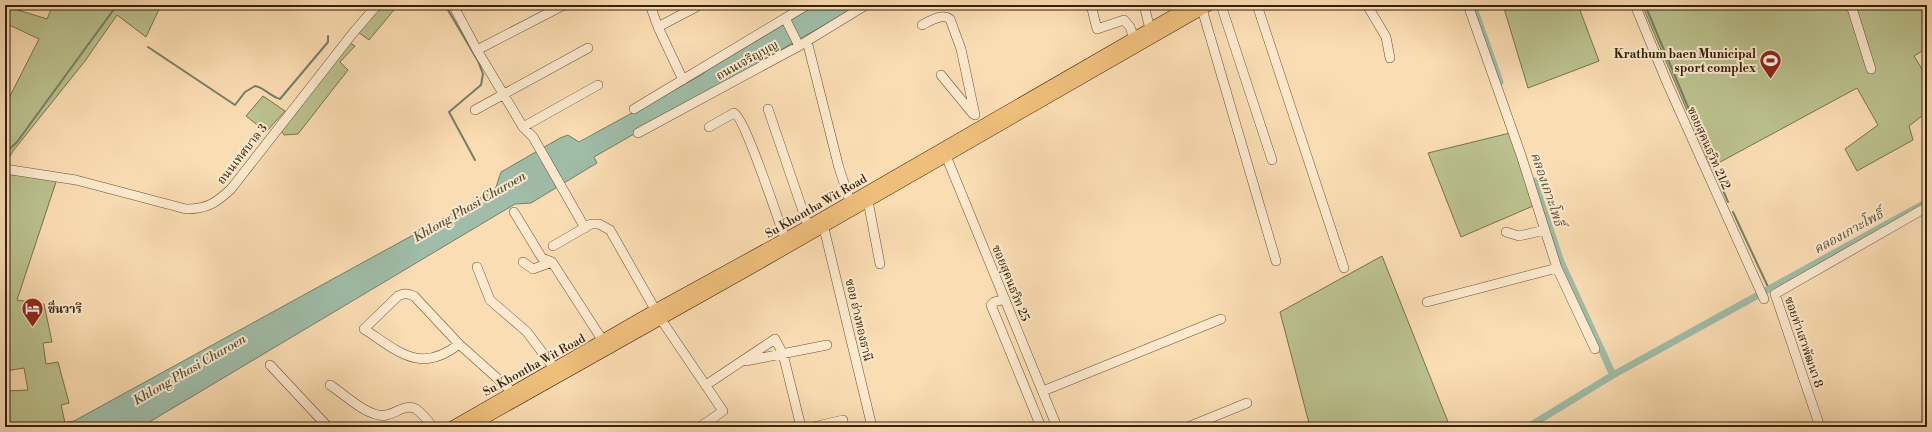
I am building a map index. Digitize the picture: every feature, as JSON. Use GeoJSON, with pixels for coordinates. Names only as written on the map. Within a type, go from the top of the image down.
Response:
{"type":"FeatureCollection","features":[{"type":"Feature","properties":{"kind":"main road","name":"Su Khontha Wit Road"},"geometry":{"type":"LineString","coordinates":[[852,206],[868,201],[981,127],[1150,29],[1194,7]]}},
{"type":"Feature","properties":{"kind":"main road","name":"Su Khontha Wit Road"},"geometry":{"type":"LineString","coordinates":[[452,427],[481,415],[852,206],[1194,7]]}},
{"type":"Feature","properties":{"kind":"main road","name":"Su Khontha Wit Road"},"geometry":{"type":"LineString","coordinates":[[786,243],[808,226],[823,222]]}},
{"type":"Feature","properties":{"kind":"main road","name":"Su Khontha Wit Road"},"geometry":{"type":"LineString","coordinates":[[516,395],[554,368],[603,341],[658,314]]}},
{"type":"Feature","properties":{"kind":"main road","name":"Su Khontha Wit Road"},"geometry":{"type":"LineString","coordinates":[[470,427],[481,415]]}},
{"type":"Feature","properties":{"kind":"street","name":"ถนนเทศบาล 3"},"geometry":{"type":"LineString","coordinates":[[5,169],[76,180],[186,209],[201,209],[218,201],[231,189],[294,107],[377,5]]}},
{"type":"Feature","properties":{"kind":"street"},"geometry":{"type":"LineString","coordinates":[[453,5],[477,50],[523,128],[533,137],[585,228]]}},
{"type":"Feature","properties":{"kind":"street"},"geometry":{"type":"LineString","coordinates":[[477,50],[564,5]]}},
{"type":"Feature","properties":{"kind":"street"},"geometry":{"type":"LineString","coordinates":[[650,5],[658,27],[683,80]]}},
{"type":"Feature","properties":{"kind":"street"},"geometry":{"type":"LineString","coordinates":[[634,109],[807,5]]}},
{"type":"Feature","properties":{"kind":"street","name":"ถนนเจริญบุญ"},"geometry":{"type":"LineString","coordinates":[[638,133],[798,44],[807,41],[866,5]]}},
{"type":"Feature","properties":{"kind":"street"},"geometry":{"type":"LineString","coordinates":[[1091,5],[1097,28],[1124,20],[1130,27],[1134,39]]}},
{"type":"Feature","properties":{"kind":"street"},"geometry":{"type":"LineString","coordinates":[[1144,5],[1150,29]]}},
{"type":"Feature","properties":{"kind":"street"},"geometry":{"type":"LineString","coordinates":[[1221,5],[1272,160]]}},
{"type":"Feature","properties":{"kind":"street"},"geometry":{"type":"LineString","coordinates":[[1257,5],[1344,268]]}},
{"type":"Feature","properties":{"kind":"street"},"geometry":{"type":"LineString","coordinates":[[1367,5],[1386,37],[1390,58]]}},
{"type":"Feature","properties":{"kind":"street"},"geometry":{"type":"LineString","coordinates":[[1468,5],[1557,268],[1595,349]]}},
{"type":"Feature","properties":{"kind":"street","name":"ซอยสุคนธวิท 21/2"},"geometry":{"type":"LineString","coordinates":[[1635,5],[1668,85],[1762,296]]}},
{"type":"Feature","properties":{"kind":"street"},"geometry":{"type":"LineString","coordinates":[[1851,5],[1871,69]]}},
{"type":"Feature","properties":{"kind":"street"},"geometry":{"type":"LineString","coordinates":[[658,27],[696,7]]}},
{"type":"Feature","properties":{"kind":"street"},"geometry":{"type":"LineString","coordinates":[[1194,7],[1276,260]]}},
{"type":"Feature","properties":{"kind":"street"},"geometry":{"type":"LineString","coordinates":[[922,25],[941,16],[947,16],[950,18],[961,49],[975,115]]}},
{"type":"Feature","properties":{"kind":"street"},"geometry":{"type":"LineString","coordinates":[[786,19],[798,44]]}},
{"type":"Feature","properties":{"kind":"street"},"geometry":{"type":"LineString","coordinates":[[807,41],[839,168],[852,206]]}},
{"type":"Feature","properties":{"kind":"street"},"geometry":{"type":"LineString","coordinates":[[475,110],[588,48]]}},
{"type":"Feature","properties":{"kind":"street"},"geometry":{"type":"LineString","coordinates":[[941,74],[975,115],[981,127]]}},
{"type":"Feature","properties":{"kind":"street"},"geometry":{"type":"LineString","coordinates":[[523,128],[598,85]]}},
{"type":"Feature","properties":{"kind":"street"},"geometry":{"type":"LineString","coordinates":[[768,109],[808,226]]}},
{"type":"Feature","properties":{"kind":"street"},"geometry":{"type":"LineString","coordinates":[[709,127],[734,114],[738,115],[747,135],[786,243]]}},
{"type":"Feature","properties":{"kind":"street","name":"ซอยสุคนธวิท 25"},"geometry":{"type":"LineString","coordinates":[[945,152],[1058,427]]}},
{"type":"Feature","properties":{"kind":"street"},"geometry":{"type":"LineString","coordinates":[[868,201],[880,264]]}},
{"type":"Feature","properties":{"kind":"street","name":"ซอยท่าเสาพัฒนา 8"},"geometry":{"type":"LineString","coordinates":[[1820,427],[1775,299],[1775,294],[1927,207]]}},
{"type":"Feature","properties":{"kind":"street"},"geometry":{"type":"LineString","coordinates":[[514,212],[542,258],[552,262],[603,341]]}},
{"type":"Feature","properties":{"kind":"street","name":"ซอย อ่างทองธานี"},"geometry":{"type":"LineString","coordinates":[[823,222],[872,427]]}},
{"type":"Feature","properties":{"kind":"street"},"geometry":{"type":"LineString","coordinates":[[553,246],[585,228],[596,224],[610,230],[658,314],[723,412],[700,427]]}},
{"type":"Feature","properties":{"kind":"street"},"geometry":{"type":"LineString","coordinates":[[1506,232],[1519,236],[1545,230]]}},
{"type":"Feature","properties":{"kind":"street"},"geometry":{"type":"LineString","coordinates":[[523,262],[533,269],[552,262]]}},
{"type":"Feature","properties":{"kind":"street"},"geometry":{"type":"LineString","coordinates":[[477,267],[490,300],[527,332],[554,368]]}},
{"type":"Feature","properties":{"kind":"street"},"geometry":{"type":"LineString","coordinates":[[1426,302],[1557,268]]}},
{"type":"Feature","properties":{"kind":"street"},"geometry":{"type":"LineString","coordinates":[[459,344],[432,358],[415,359],[407,356],[364,329],[398,296],[408,293],[414,296],[459,344],[516,395]]}},
{"type":"Feature","properties":{"kind":"street"},"geometry":{"type":"LineString","coordinates":[[1005,299],[994,302],[991,305],[1041,427]]}},
{"type":"Feature","properties":{"kind":"street"},"geometry":{"type":"LineString","coordinates":[[1043,391],[1221,319]]}},
{"type":"Feature","properties":{"kind":"street"},"geometry":{"type":"LineString","coordinates":[[706,385],[775,340],[783,354],[801,427]]}},
{"type":"Feature","properties":{"kind":"street"},"geometry":{"type":"LineString","coordinates":[[740,362],[827,345]]}},
{"type":"Feature","properties":{"kind":"street"},"geometry":{"type":"LineString","coordinates":[[270,364],[328,427]]}},
{"type":"Feature","properties":{"kind":"street"},"geometry":{"type":"LineString","coordinates":[[330,385],[369,412],[386,417],[404,408],[411,407],[421,414],[433,427]]}},
{"type":"Feature","properties":{"kind":"street"},"geometry":{"type":"LineString","coordinates":[[1188,427],[1246,403]]}},
{"type":"Feature","properties":{"kind":"street"},"geometry":{"type":"LineString","coordinates":[[813,427],[843,420]]}},
{"type":"Feature","properties":{"kind":"green space"},"geometry":{"type":"Polygon","coordinates":[[[53,5],[161,5],[146,37],[117,15],[85,61],[5,163],[5,106],[39,39],[5,23],[5,6],[47,19],[53,5]]]}},
{"type":"Feature","properties":{"kind":"green space"},"geometry":{"type":"Polygon","coordinates":[[[381,5],[398,5],[369,40],[358,32],[381,5]]]}},
{"type":"Feature","properties":{"kind":"green space"},"geometry":{"type":"Polygon","coordinates":[[[1503,5],[1578,5],[1599,61],[1528,88],[1503,5]]]}},
{"type":"Feature","properties":{"kind":"green space","name":"Krathum baen Municipal sport complex"},"geometry":{"type":"Polygon","coordinates":[[[1642,5],[1927,5],[1927,48],[1914,56],[1927,77],[1927,112],[1909,126],[1913,140],[1857,171],[1845,149],[1878,125],[1857,88],[1711,167],[1642,5]]]}},
{"type":"Feature","properties":{"kind":"green space"},"geometry":{"type":"Polygon","coordinates":[[[350,43],[355,46],[340,62],[348,70],[298,134],[284,135],[281,130],[350,43]]]}},
{"type":"Feature","properties":{"kind":"green space"},"geometry":{"type":"Polygon","coordinates":[[[263,96],[285,111],[266,132],[246,116],[263,96]]]}},
{"type":"Feature","properties":{"kind":"green space"},"geometry":{"type":"Polygon","coordinates":[[[1510,133],[1533,206],[1461,237],[1428,153],[1510,133]]]}},
{"type":"Feature","properties":{"kind":"green space"},"geometry":{"type":"Polygon","coordinates":[[[5,174],[57,179],[17,300],[44,304],[52,342],[43,343],[46,364],[58,362],[69,403],[61,405],[65,423],[37,427],[5,427],[5,391],[28,390],[24,368],[5,371],[5,174]]]}},
{"type":"Feature","properties":{"kind":"green space"},"geometry":{"type":"Polygon","coordinates":[[[1382,256],[1450,427],[1310,427],[1280,312],[1382,256]]]}},
{"type":"Feature","properties":{"kind":"water","name":"Khlong Phasi Charoen"},"geometry":{"type":"Polygon","coordinates":[[[816,5],[859,5],[594,157],[597,163],[531,203],[515,204],[141,427],[37,427],[74,421],[495,190],[501,172],[560,138],[568,135],[579,142],[703,74],[712,64],[816,5]]]}},
{"type":"Feature","properties":{"kind":"waterway"},"geometry":{"type":"LineString","coordinates":[[5,153],[17,142],[117,5]]}},
{"type":"Feature","properties":{"kind":"waterway"},"geometry":{"type":"LineString","coordinates":[[445,5],[478,61],[483,74],[481,85],[449,112],[475,160]]}},
{"type":"Feature","properties":{"kind":"waterway","name":"คลองเกาะโพธิ์"},"geometry":{"type":"LineString","coordinates":[[1473,5],[1500,82]]}},
{"type":"Feature","properties":{"kind":"waterway"},"geometry":{"type":"LineString","coordinates":[[1645,5],[1728,202]]}},
{"type":"Feature","properties":{"kind":"waterway"},"geometry":{"type":"LineString","coordinates":[[148,47],[235,105],[245,92],[255,86],[262,88],[280,99],[328,42],[328,36]]}},
{"type":"Feature","properties":{"kind":"waterway","name":"คลองเกาะโพธิ์"},"geometry":{"type":"LineString","coordinates":[[1534,181],[1561,262],[1613,375]]}},
{"type":"Feature","properties":{"kind":"waterway","name":"คลองเกาะโพธิ์"},"geometry":{"type":"LineString","coordinates":[[1528,427],[1613,375],[1927,202]]}},
{"type":"Feature","properties":{"kind":"waterway"},"geometry":{"type":"LineString","coordinates":[[1733,212],[1769,289]]}},
{"type":"Feature","properties":{"kind":"place","name":"Krathum baen Municipal sport complex"},"geometry":{"type":"Point","coordinates":[1771,80]}},
{"type":"Feature","properties":{"kind":"place","name":"ชื่นวารี"},"geometry":{"type":"Point","coordinates":[32,328]}}]}
